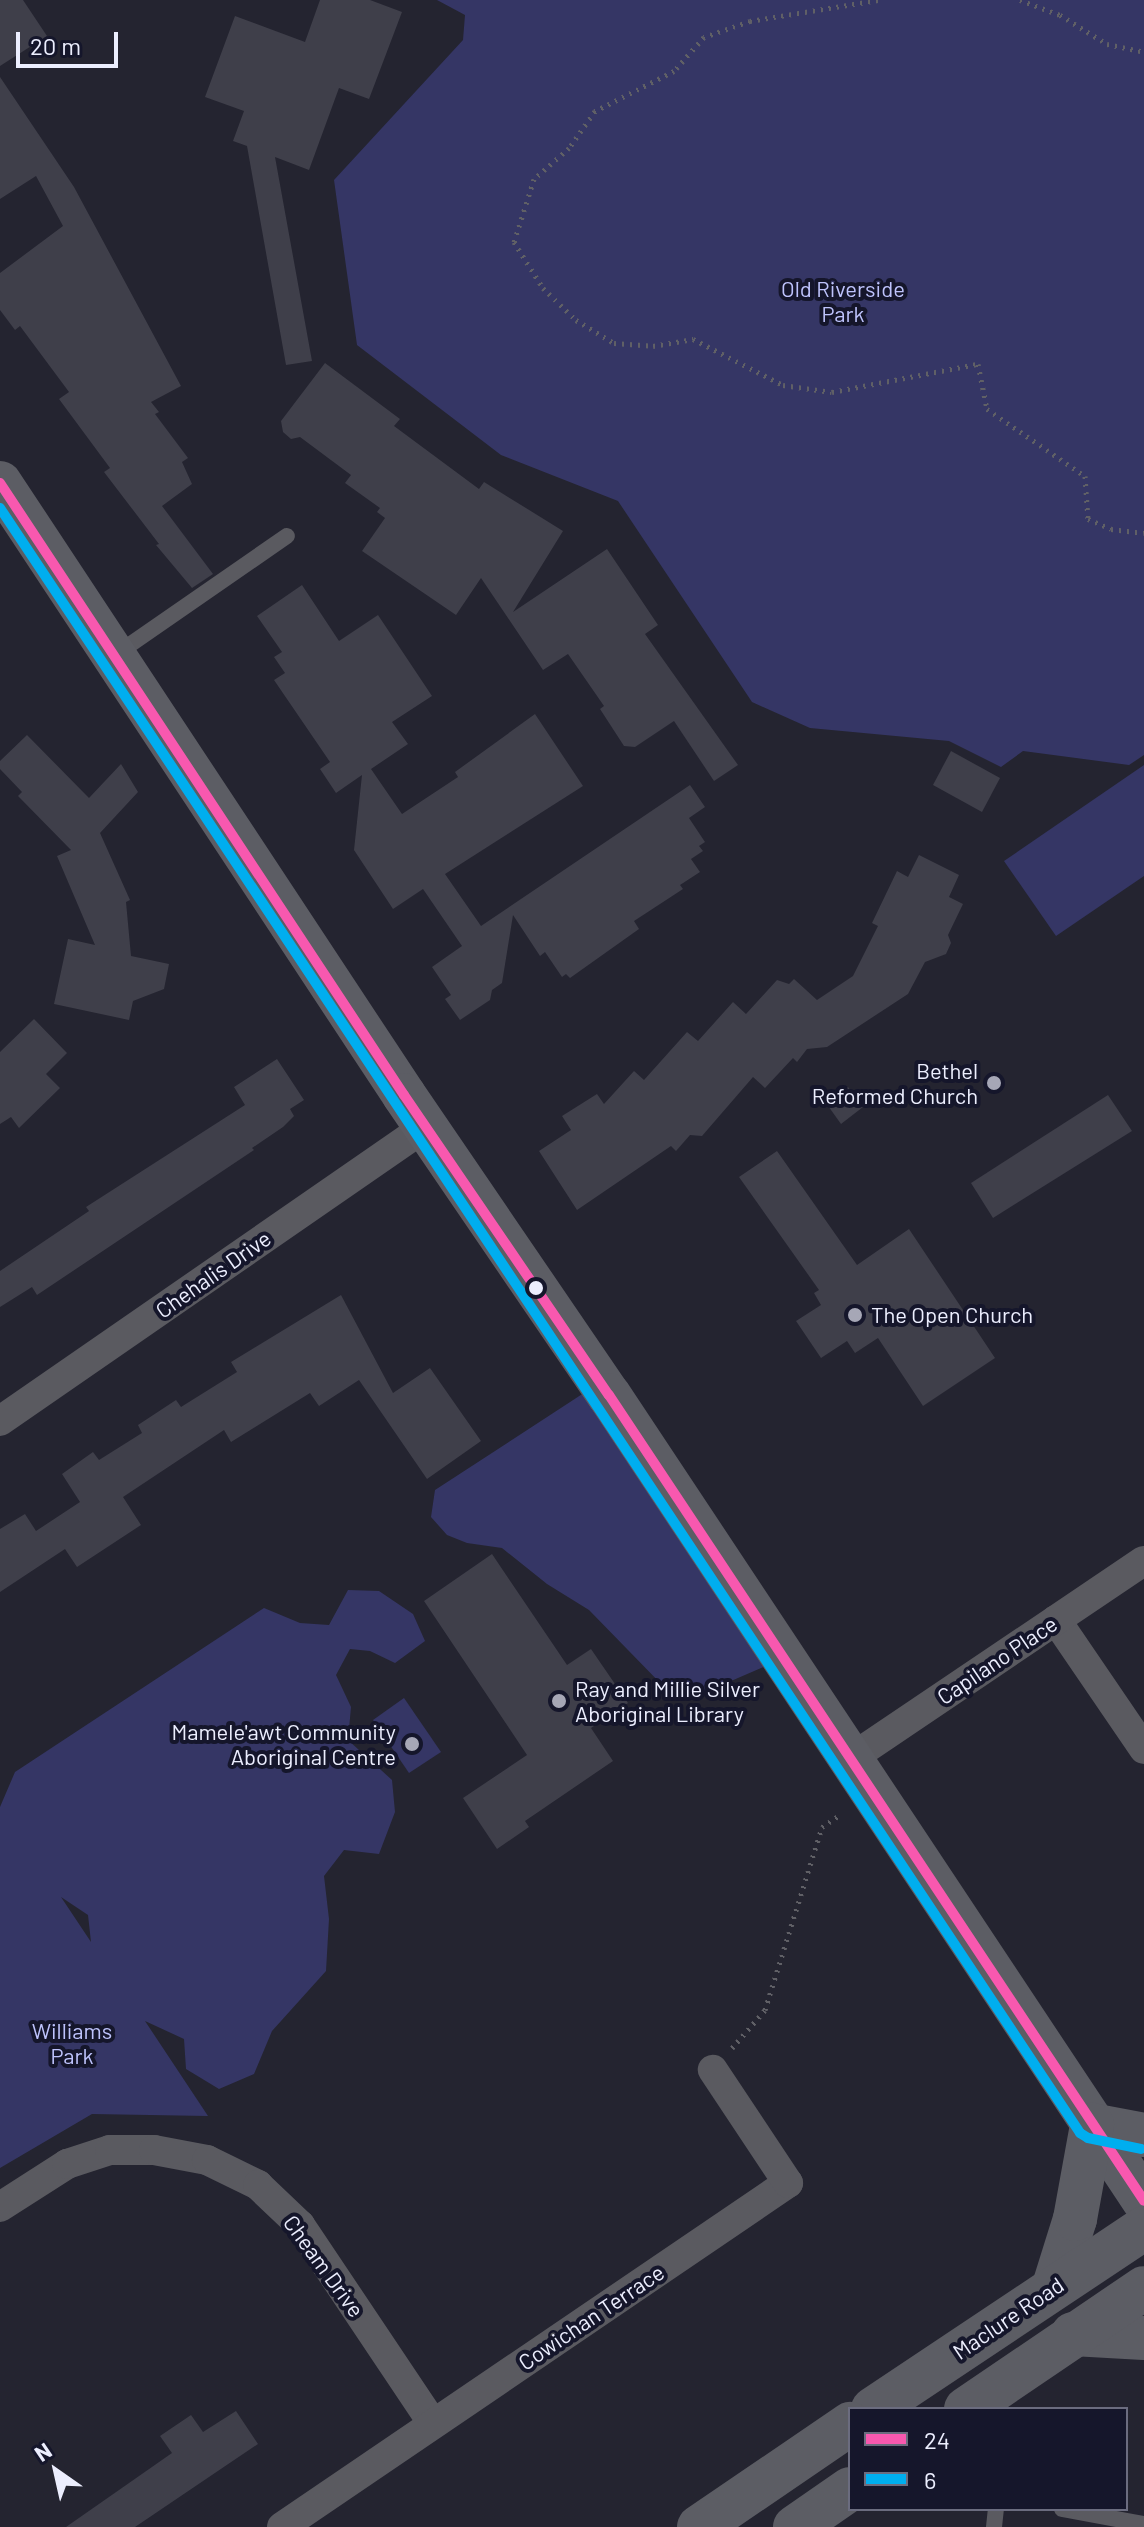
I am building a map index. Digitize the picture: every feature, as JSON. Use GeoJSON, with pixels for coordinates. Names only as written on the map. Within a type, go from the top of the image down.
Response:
{"type":"FeatureCollection","features":[{"type":"Feature","properties":{"kind":"main road"},"geometry":{"type":"LineString","coordinates":[[0,483],[425,1127],[609,1395],[1144,2201]]}},
{"type":"Feature","properties":{"kind":"main road"},"geometry":{"type":"LineString","coordinates":[[1092,2125],[1144,2135]]}},
{"type":"Feature","properties":{"kind":"main road"},"geometry":{"type":"LineString","coordinates":[[1054,2286],[1075,2219],[1092,2125]]}},
{"type":"Feature","properties":{"kind":"main road","name":"Maclure Road"},"geometry":{"type":"LineString","coordinates":[[876,2407],[1144,2228]]}},
{"type":"Feature","properties":{"kind":"main road"},"geometry":{"type":"LineString","coordinates":[[969,2407],[1144,2288]]}},
{"type":"Feature","properties":{"kind":"main road"},"geometry":{"type":"LineString","coordinates":[[1073,2334],[1144,2338]]}},
{"type":"Feature","properties":{"kind":"main road"},"geometry":{"type":"LineString","coordinates":[[699,2527],[848,2425]]}},
{"type":"Feature","properties":{"kind":"main road"},"geometry":{"type":"LineString","coordinates":[[795,2527],[848,2490]]}},
{"type":"Feature","properties":{"kind":"street","name":"Chehalis Drive"},"geometry":{"type":"LineString","coordinates":[[0,1421],[425,1127]]}},
{"type":"Feature","properties":{"kind":"street","name":"Capilano Place"},"geometry":{"type":"LineString","coordinates":[[861,1777],[1056,1620],[1144,1561]]}},
{"type":"Feature","properties":{"kind":"street"},"geometry":{"type":"LineString","coordinates":[[1056,1620],[1144,1749]]}},
{"type":"Feature","properties":{"kind":"street","name":"Cowichan Terrace"},"geometry":{"type":"LineString","coordinates":[[282,2527],[788,2183],[713,2070]]}},
{"type":"Feature","properties":{"kind":"street","name":"Cheam Drive"},"geometry":{"type":"LineString","coordinates":[[0,2207],[67,2164],[110,2150],[154,2150],[207,2160],[258,2185],[300,2225],[433,2424]]}},
{"type":"Feature","properties":{"kind":"lane"},"geometry":{"type":"LineString","coordinates":[[114,656],[287,536]]}},
{"type":"Feature","properties":{"kind":"lane"},"geometry":{"type":"LineString","coordinates":[[1073,2511],[1144,2524]]}},
{"type":"Feature","properties":{"kind":"path"},"geometry":{"type":"LineString","coordinates":[[878,0],[750,21],[704,37],[674,71],[595,111],[569,148],[534,179],[514,242],[543,288],[576,320],[614,343],[653,346],[693,339],[783,385],[832,392],[978,364],[987,409],[1085,476],[1088,519],[1111,529],[1144,533]]}},
{"type":"Feature","properties":{"kind":"path"},"geometry":{"type":"LineString","coordinates":[[1020,0],[1060,15],[1107,44],[1144,52]]}},
{"type":"Feature","properties":{"kind":"path"},"geometry":{"type":"LineString","coordinates":[[713,2070],[765,2010],[822,1827],[861,1777]]}},
{"type":"Feature","properties":{"kind":"green space","name":"Old Riverside Park"},"geometry":{"type":"Polygon","coordinates":[[[437,0],[1144,0],[1144,755],[1129,765],[1023,751],[1001,767],[949,741],[810,728],[752,702],[618,501],[501,455],[357,345],[334,180],[463,40],[465,15],[437,0]]]}},
{"type":"Feature","properties":{"kind":"green space"},"geometry":{"type":"Polygon","coordinates":[[[1144,765],[1144,876],[1056,936],[1004,861],[1144,765]]]}},
{"type":"Feature","properties":{"kind":"green space"},"geometry":{"type":"Polygon","coordinates":[[[590,1389],[768,1665],[694,1697],[665,1688],[589,1610],[547,1584],[502,1548],[467,1543],[447,1535],[431,1517],[435,1490],[590,1389]]]}},
{"type":"Feature","properties":{"kind":"green space","name":"Williams Park"},"geometry":{"type":"Polygon","coordinates":[[[348,1590],[379,1591],[413,1614],[425,1641],[395,1663],[370,1651],[350,1649],[336,1675],[351,1707],[348,1740],[392,1780],[395,1812],[379,1854],[344,1850],[324,1876],[329,1919],[326,1971],[272,2031],[254,2074],[219,2089],[186,2069],[184,2039],[145,2021],[208,2116],[92,2114],[0,2168],[0,1807],[15,1772],[264,1608],[300,1623],[329,1625],[348,1590]],[[61,1897],[91,1942],[88,1915],[61,1897]]]}},
{"type":"Feature","properties":{"kind":"green space"},"geometry":{"type":"Polygon","coordinates":[[[404,1698],[441,1752],[409,1773],[373,1720],[404,1698]]]}},
{"type":"Feature","properties":{"kind":"building"},"geometry":{"type":"Polygon","coordinates":[[[0,0],[23,0],[47,36],[0,66],[0,0]]]}},
{"type":"Feature","properties":{"kind":"building"},"geometry":{"type":"Polygon","coordinates":[[[320,0],[370,0],[402,12],[369,99],[339,88],[309,170],[275,157],[312,361],[286,365],[247,146],[233,141],[244,111],[205,97],[235,16],[305,42],[320,0]]]}},
{"type":"Feature","properties":{"kind":"building"},"geometry":{"type":"Polygon","coordinates":[[[0,77],[74,187],[181,386],[151,402],[159,412],[155,414],[188,458],[182,462],[192,484],[162,506],[213,574],[192,588],[156,545],[159,544],[104,472],[110,468],[59,399],[69,392],[20,326],[15,330],[0,310],[0,273],[63,226],[36,176],[0,199],[0,77]]]}},
{"type":"Feature","properties":{"kind":"building"},"geometry":{"type":"Polygon","coordinates":[[[325,363],[400,419],[394,426],[479,489],[484,482],[563,531],[513,612],[607,549],[658,625],[645,634],[738,765],[714,781],[674,721],[635,747],[624,746],[600,709],[604,706],[568,654],[543,670],[481,578],[456,615],[362,551],[385,518],[377,512],[380,508],[345,483],[351,475],[300,437],[291,439],[283,432],[281,421],[325,363]]]}},
{"type":"Feature","properties":{"kind":"building"},"geometry":{"type":"Polygon","coordinates":[[[302,585],[339,641],[378,615],[432,696],[392,722],[408,744],[371,769],[402,814],[458,777],[455,772],[535,714],[583,786],[445,874],[481,926],[690,785],[705,807],[689,818],[705,842],[699,846],[703,851],[691,859],[700,872],[680,885],[683,889],[634,921],[639,929],[570,978],[566,974],[562,977],[545,952],[540,956],[513,915],[502,983],[492,990],[490,1000],[460,1020],[445,999],[451,995],[432,967],[462,946],[423,889],[393,909],[354,850],[362,775],[336,793],[320,769],[330,762],[274,680],[285,673],[274,657],[282,652],[257,616],[302,585]]]}},
{"type":"Feature","properties":{"kind":"building"},"geometry":{"type":"Polygon","coordinates":[[[27,735],[89,798],[121,764],[138,792],[100,833],[130,900],[126,902],[131,956],[169,964],[164,989],[133,1001],[129,1020],[54,1004],[68,939],[95,945],[57,856],[71,850],[18,796],[22,792],[0,769],[0,761],[27,735]]]}},
{"type":"Feature","properties":{"kind":"building"},"geometry":{"type":"Polygon","coordinates":[[[951,751],[1000,778],[982,812],[933,785],[951,751]]]}},
{"type":"Feature","properties":{"kind":"building"},"geometry":{"type":"Polygon","coordinates":[[[919,855],[959,875],[949,897],[963,904],[948,935],[951,943],[946,954],[925,962],[908,994],[827,1047],[807,1049],[797,1062],[793,1058],[765,1088],[753,1077],[702,1136],[690,1135],[676,1151],[671,1146],[577,1210],[539,1151],[571,1130],[562,1116],[597,1094],[604,1104],[634,1071],[644,1080],[687,1032],[698,1041],[733,1002],[746,1014],[777,980],[789,984],[794,979],[817,1000],[853,976],[878,926],[872,923],[897,871],[908,877],[919,855]]]}},
{"type":"Feature","properties":{"kind":"building"},"geometry":{"type":"Polygon","coordinates":[[[34,1019],[67,1053],[46,1074],[60,1088],[19,1128],[11,1117],[0,1124],[0,1052],[34,1019]]]}},
{"type":"Feature","properties":{"kind":"building"},"geometry":{"type":"Polygon","coordinates":[[[277,1059],[304,1100],[290,1109],[294,1116],[283,1127],[252,1148],[254,1150],[37,1295],[32,1287],[0,1307],[0,1271],[89,1211],[86,1207],[245,1105],[234,1087],[277,1059]]]}},
{"type":"Feature","properties":{"kind":"building"},"geometry":{"type":"Polygon","coordinates":[[[848,1087],[863,1107],[841,1124],[826,1103],[848,1087]]]}},
{"type":"Feature","properties":{"kind":"building"},"geometry":{"type":"Polygon","coordinates":[[[1108,1095],[1132,1131],[993,1218],[971,1183],[1108,1095]]]}},
{"type":"Feature","properties":{"kind":"building"},"geometry":{"type":"Polygon","coordinates":[[[777,1151],[857,1265],[909,1229],[995,1358],[923,1406],[878,1338],[855,1353],[847,1341],[821,1358],[796,1321],[821,1305],[814,1293],[819,1290],[739,1177],[777,1151]]]}},
{"type":"Feature","properties":{"kind":"building"},"geometry":{"type":"Polygon","coordinates":[[[341,1295],[393,1393],[430,1368],[481,1441],[427,1479],[359,1380],[319,1406],[310,1393],[231,1442],[224,1430],[123,1497],[141,1525],[77,1567],[65,1549],[0,1592],[0,1529],[25,1514],[36,1531],[80,1502],[62,1474],[93,1452],[99,1460],[142,1433],[138,1425],[176,1400],[181,1407],[237,1372],[231,1362],[341,1295]]]}},
{"type":"Feature","properties":{"kind":"building"},"geometry":{"type":"Polygon","coordinates":[[[492,1554],[567,1665],[591,1649],[628,1703],[591,1728],[613,1761],[525,1821],[529,1827],[497,1849],[463,1798],[527,1755],[424,1601],[492,1554]]]}},
{"type":"Feature","properties":{"kind":"building"},"geometry":{"type":"Polygon","coordinates":[[[236,2411],[258,2444],[135,2527],[66,2527],[172,2453],[160,2436],[191,2415],[203,2432],[236,2411]]]}},
{"type":"Feature","properties":{"kind":"transit line","name":"24"},"geometry":{"type":"LineString","coordinates":[[0,483],[404,1095],[609,1395],[1144,2201]]}},
{"type":"Feature","properties":{"kind":"transit line","name":"6"},"geometry":{"type":"LineString","coordinates":[[0,508],[1080,2133],[1088,2138],[1141,2149]]}},
{"type":"Feature","properties":{"kind":"place","name":"Bethel Reformed Church"},"geometry":{"type":"Point","coordinates":[994,1083]}},
{"type":"Feature","properties":{"kind":"place","name":"The Open Church"},"geometry":{"type":"Point","coordinates":[855,1315]}},
{"type":"Feature","properties":{"kind":"place","name":"Ray and Millie Silver Aboriginal Library"},"geometry":{"type":"Point","coordinates":[559,1701]}},
{"type":"Feature","properties":{"kind":"place","name":"Mamele'awt Community Aboriginal Centre"},"geometry":{"type":"Point","coordinates":[412,1744]}}]}
